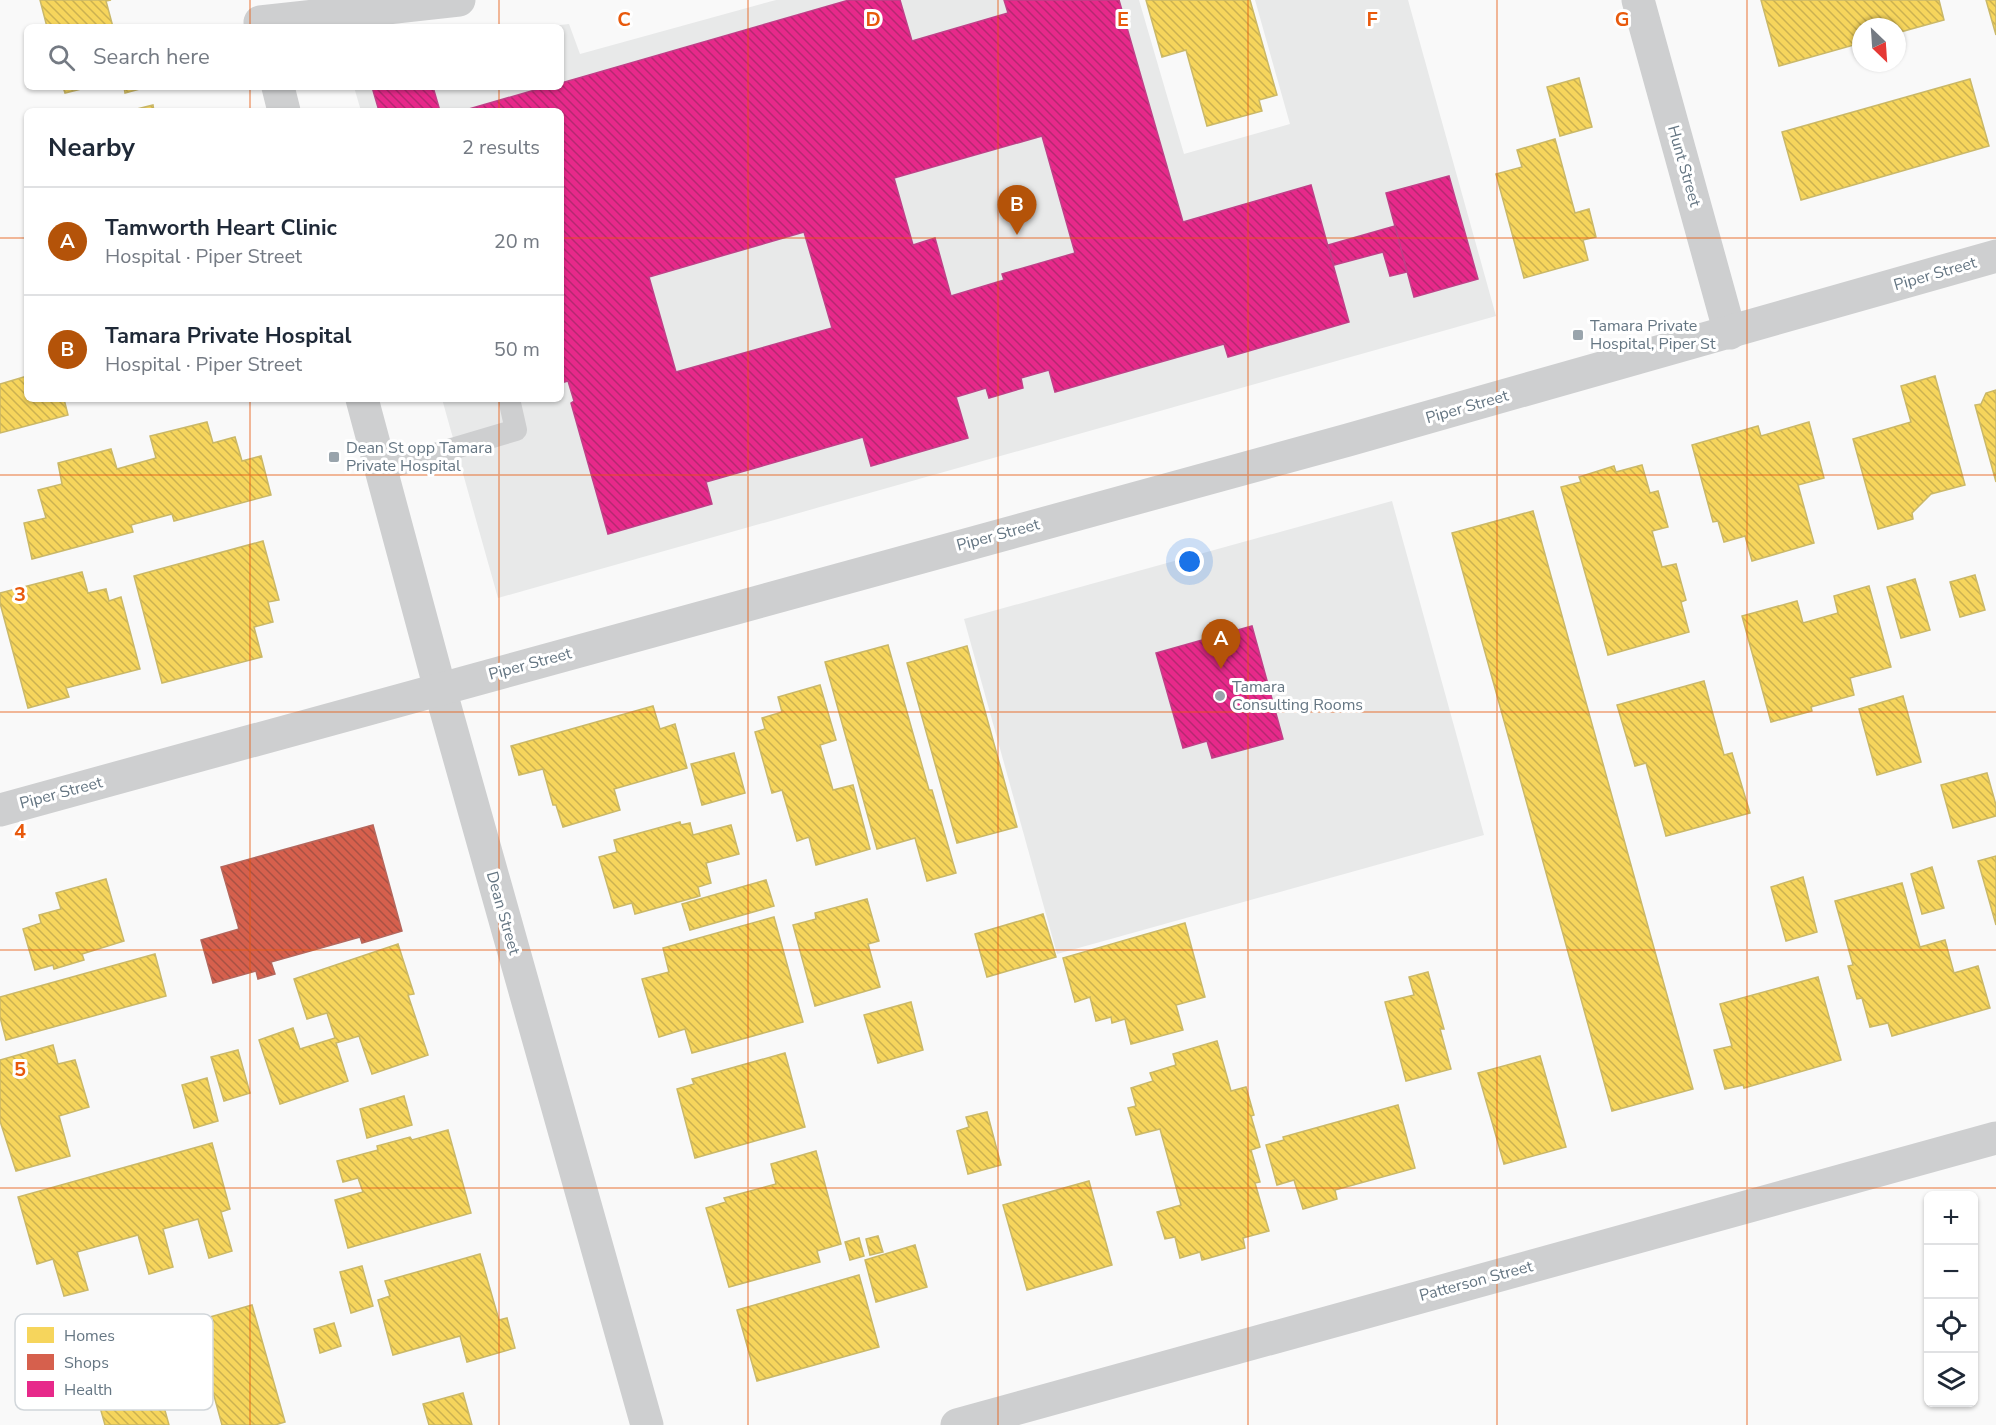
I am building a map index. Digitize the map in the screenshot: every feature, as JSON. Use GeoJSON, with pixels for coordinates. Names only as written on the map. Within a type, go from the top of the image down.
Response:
{"type":"FeatureCollection","features":[{"type":"Feature","properties":{"kind":"street"},"geometry":{"type":"LineString","coordinates":[[259,16],[459,0]]}},
{"type":"Feature","properties":{"kind":"street","name":"Hunt Street"},"geometry":{"type":"LineString","coordinates":[[1638,0],[1730,333]]}},
{"type":"Feature","properties":{"kind":"street"},"geometry":{"type":"LineString","coordinates":[[279,90],[283,108]]}},
{"type":"Feature","properties":{"kind":"street","name":"Piper Street"},"geometry":{"type":"LineString","coordinates":[[0,810],[1348,440],[1996,256]]}},
{"type":"Feature","properties":{"kind":"street","name":"Dean Street"},"geometry":{"type":"LineString","coordinates":[[363,402],[440,689],[647,1425]]}},
{"type":"Feature","properties":{"kind":"street","name":"Patterson Street"},"geometry":{"type":"LineString","coordinates":[[957,1425],[1996,1138]]}},
{"type":"Feature","properties":{"kind":"lane"},"geometry":{"type":"LineString","coordinates":[[381,470],[516,430],[509,402]]}},
{"type":"Feature","properties":{"kind":"shaded area"},"geometry":{"type":"Polygon","coordinates":[[[776,0],[1139,0],[1184,154],[1290,124],[1255,0],[1408,0],[1496,316],[498,598],[443,402],[564,402],[564,108],[360,108],[355,90],[564,90],[564,25],[569,24],[580,54],[776,0]]]}},
{"type":"Feature","properties":{"kind":"shaded area"},"geometry":{"type":"Polygon","coordinates":[[[1392,501],[1484,835],[1057,954],[964,619],[1392,501]]]}},
{"type":"Feature","properties":{"kind":"building: Homes"},"geometry":{"type":"Polygon","coordinates":[[[40,0],[111,0],[106,1],[112,24],[46,24],[40,0]]]}},
{"type":"Feature","properties":{"kind":"building: Homes"},"geometry":{"type":"Polygon","coordinates":[[[1146,0],[1250,0],[1277,95],[1259,100],[1262,111],[1207,126],[1186,50],[1162,57],[1146,0]]]}},
{"type":"Feature","properties":{"kind":"building: Homes"},"geometry":{"type":"Polygon","coordinates":[[[1761,0],[1939,0],[1944,20],[1906,31],[1906,18],[1852,18],[1852,46],[1779,66],[1761,0]]]}},
{"type":"Feature","properties":{"kind":"building: Homes"},"geometry":{"type":"Polygon","coordinates":[[[1986,0],[1996,0],[1996,35],[1986,0]]]}},
{"type":"Feature","properties":{"kind":"building: Homes"},"geometry":{"type":"Polygon","coordinates":[[[1579,78],[1592,127],[1560,136],[1547,87],[1579,78]]]}},
{"type":"Feature","properties":{"kind":"building: Homes"},"geometry":{"type":"Polygon","coordinates":[[[1970,79],[1989,146],[1801,200],[1782,132],[1970,79]]]}},
{"type":"Feature","properties":{"kind":"building: Homes"},"geometry":{"type":"Polygon","coordinates":[[[1555,139],[1575,213],[1589,209],[1596,237],[1583,240],[1588,260],[1524,278],[1496,174],[1522,167],[1517,150],[1555,139]]]}},
{"type":"Feature","properties":{"kind":"building: Homes"},"geometry":{"type":"Polygon","coordinates":[[[1935,376],[1965,485],[1931,494],[1912,513],[1913,519],[1878,529],[1853,439],[1911,422],[1901,386],[1935,376]]]}},
{"type":"Feature","properties":{"kind":"building: Homes"},"geometry":{"type":"Polygon","coordinates":[[[24,377],[24,402],[65,402],[68,415],[0,433],[0,384],[24,377]]]}},
{"type":"Feature","properties":{"kind":"building: Homes"},"geometry":{"type":"Polygon","coordinates":[[[1996,390],[1996,482],[1975,405],[1981,404],[1986,393],[1996,390]]]}},
{"type":"Feature","properties":{"kind":"building: Homes"},"geometry":{"type":"Polygon","coordinates":[[[207,422],[213,443],[235,437],[242,461],[261,456],[271,495],[174,521],[172,514],[131,525],[133,532],[32,559],[24,523],[46,518],[38,490],[62,484],[58,463],[111,449],[117,469],[156,458],[150,436],[207,422]]]}},
{"type":"Feature","properties":{"kind":"building: Homes"},"geometry":{"type":"Polygon","coordinates":[[[1809,422],[1824,478],[1798,485],[1814,543],[1752,561],[1745,536],[1724,542],[1718,521],[1713,522],[1692,445],[1758,426],[1761,436],[1809,422]]]}},
{"type":"Feature","properties":{"kind":"building: Homes"},"geometry":{"type":"Polygon","coordinates":[[[1642,465],[1650,493],[1658,491],[1668,527],[1652,531],[1662,567],[1676,564],[1686,600],[1681,602],[1689,632],[1608,655],[1561,487],[1581,482],[1579,477],[1614,466],[1616,472],[1642,465]]]}},
{"type":"Feature","properties":{"kind":"building: Homes"},"geometry":{"type":"Polygon","coordinates":[[[1533,511],[1693,1089],[1612,1111],[1452,533],[1533,511]]]}},
{"type":"Feature","properties":{"kind":"building: Homes"},"geometry":{"type":"Polygon","coordinates":[[[263,541],[279,600],[268,602],[273,622],[254,627],[262,657],[162,683],[134,576],[263,541]]]}},
{"type":"Feature","properties":{"kind":"building: Homes"},"geometry":{"type":"Polygon","coordinates":[[[82,572],[88,593],[106,589],[109,601],[121,597],[140,669],[66,688],[69,697],[28,708],[0,603],[0,593],[82,572]]]}},
{"type":"Feature","properties":{"kind":"building: Homes"},"geometry":{"type":"Polygon","coordinates":[[[1975,575],[1985,610],[1960,617],[1950,582],[1975,575]]]}},
{"type":"Feature","properties":{"kind":"building: Homes"},"geometry":{"type":"Polygon","coordinates":[[[1915,579],[1930,630],[1901,638],[1887,587],[1915,579]]]}},
{"type":"Feature","properties":{"kind":"building: Homes"},"geometry":{"type":"Polygon","coordinates":[[[1869,586],[1891,667],[1850,678],[1854,695],[1811,707],[1812,711],[1771,722],[1742,616],[1797,601],[1803,623],[1838,613],[1834,596],[1869,586]]]}},
{"type":"Feature","properties":{"kind":"building: Homes"},"geometry":{"type":"Polygon","coordinates":[[[888,645],[929,790],[932,790],[956,873],[927,881],[915,838],[877,849],[825,662],[888,645]]]}},
{"type":"Feature","properties":{"kind":"building: Homes"},"geometry":{"type":"Polygon","coordinates":[[[967,646],[1017,827],[957,843],[907,663],[967,646]]]}},
{"type":"Feature","properties":{"kind":"building: Homes"},"geometry":{"type":"Polygon","coordinates":[[[1704,681],[1724,755],[1732,753],[1750,813],[1666,836],[1646,763],[1635,766],[1617,705],[1704,681]]]}},
{"type":"Feature","properties":{"kind":"building: Homes"},"geometry":{"type":"Polygon","coordinates":[[[820,685],[836,740],[820,745],[833,790],[853,785],[870,849],[816,865],[809,837],[797,841],[782,790],[772,793],[755,732],[765,729],[762,718],[782,712],[778,697],[820,685]]]}},
{"type":"Feature","properties":{"kind":"building: Homes"},"geometry":{"type":"Polygon","coordinates":[[[1903,696],[1921,762],[1877,775],[1859,709],[1903,696]]]}},
{"type":"Feature","properties":{"kind":"building: Homes"},"geometry":{"type":"Polygon","coordinates":[[[653,706],[660,729],[675,724],[687,768],[614,789],[620,810],[563,827],[556,805],[553,805],[543,769],[519,775],[511,746],[653,706]]]}},
{"type":"Feature","properties":{"kind":"building: Homes"},"geometry":{"type":"Polygon","coordinates":[[[734,753],[745,793],[702,805],[691,764],[734,753]]]}},
{"type":"Feature","properties":{"kind":"building: Homes"},"geometry":{"type":"Polygon","coordinates":[[[1987,773],[1996,805],[1996,816],[1953,828],[1941,785],[1987,773]]]}},
{"type":"Feature","properties":{"kind":"building: Homes"},"geometry":{"type":"Polygon","coordinates":[[[680,822],[681,825],[690,823],[693,835],[731,825],[739,854],[706,863],[711,883],[698,887],[700,896],[635,914],[632,903],[614,908],[599,857],[617,852],[614,840],[680,822]]]}},
{"type":"Feature","properties":{"kind":"building: Homes"},"geometry":{"type":"Polygon","coordinates":[[[1996,856],[1996,925],[1978,861],[1996,856]]]}},
{"type":"Feature","properties":{"kind":"building: Homes"},"geometry":{"type":"Polygon","coordinates":[[[1932,867],[1944,908],[1922,914],[1911,874],[1932,867]]]}},
{"type":"Feature","properties":{"kind":"building: Homes"},"geometry":{"type":"Polygon","coordinates":[[[1803,877],[1817,932],[1786,941],[1771,887],[1803,877]]]}},
{"type":"Feature","properties":{"kind":"building: Homes"},"geometry":{"type":"Polygon","coordinates":[[[106,879],[124,941],[82,954],[84,960],[54,969],[53,965],[35,970],[23,929],[41,923],[39,915],[61,909],[56,893],[106,879]]]}},
{"type":"Feature","properties":{"kind":"building: Homes"},"geometry":{"type":"Polygon","coordinates":[[[766,880],[774,906],[690,930],[682,904],[766,880]]]}},
{"type":"Feature","properties":{"kind":"building: Homes"},"geometry":{"type":"Polygon","coordinates":[[[1902,883],[1920,947],[1945,940],[1954,973],[1978,966],[1990,1008],[1892,1036],[1888,1023],[1870,1027],[1862,998],[1857,999],[1848,966],[1853,965],[1835,901],[1902,883]]]}},
{"type":"Feature","properties":{"kind":"building: Homes"},"geometry":{"type":"Polygon","coordinates":[[[867,899],[879,941],[868,944],[880,987],[815,1006],[793,925],[816,919],[815,913],[867,899]]]}},
{"type":"Feature","properties":{"kind":"building: Homes"},"geometry":{"type":"Polygon","coordinates":[[[1043,914],[1056,957],[987,977],[975,934],[1043,914]]]}},
{"type":"Feature","properties":{"kind":"building: Homes"},"geometry":{"type":"Polygon","coordinates":[[[774,917],[803,1022],[692,1053],[685,1029],[659,1037],[642,979],[669,972],[663,948],[774,917]]]}},
{"type":"Feature","properties":{"kind":"building: Homes"},"geometry":{"type":"Polygon","coordinates":[[[1185,923],[1205,997],[1176,1005],[1183,1030],[1131,1044],[1125,1019],[1112,1023],[1111,1017],[1096,1021],[1090,997],[1075,1002],[1063,958],[1185,923]]]}},
{"type":"Feature","properties":{"kind":"building: Homes"},"geometry":{"type":"Polygon","coordinates":[[[398,944],[414,994],[408,995],[428,1055],[372,1074],[359,1036],[336,1043],[348,1081],[280,1104],[259,1040],[293,1028],[300,1049],[335,1038],[327,1013],[307,1019],[294,979],[398,944]]]}},
{"type":"Feature","properties":{"kind":"building: Homes"},"geometry":{"type":"Polygon","coordinates":[[[155,954],[166,996],[6,1040],[0,1017],[0,997],[155,954]]]}},
{"type":"Feature","properties":{"kind":"building: Homes"},"geometry":{"type":"Polygon","coordinates":[[[1428,972],[1444,1029],[1440,1029],[1451,1069],[1406,1081],[1385,1002],[1414,995],[1409,977],[1428,972]]]}},
{"type":"Feature","properties":{"kind":"building: Homes"},"geometry":{"type":"Polygon","coordinates":[[[1818,977],[1841,1060],[1744,1088],[1743,1085],[1725,1089],[1714,1050],[1732,1046],[1720,1004],[1818,977]]]}},
{"type":"Feature","properties":{"kind":"building: Homes"},"geometry":{"type":"Polygon","coordinates":[[[911,1002],[923,1050],[878,1063],[864,1015],[911,1002]]]}},
{"type":"Feature","properties":{"kind":"building: Homes"},"geometry":{"type":"Polygon","coordinates":[[[1217,1041],[1231,1091],[1246,1087],[1254,1115],[1251,1116],[1260,1147],[1251,1150],[1260,1182],[1255,1183],[1269,1231],[1243,1238],[1245,1248],[1202,1260],[1200,1252],[1180,1258],[1175,1237],[1165,1239],[1157,1212],[1181,1205],[1160,1129],[1136,1135],[1128,1108],[1136,1106],[1131,1088],[1153,1081],[1150,1073],[1176,1065],[1173,1054],[1217,1041]]]}},
{"type":"Feature","properties":{"kind":"building: Homes"},"geometry":{"type":"Polygon","coordinates":[[[53,1045],[58,1064],[75,1060],[89,1107],[59,1116],[70,1156],[16,1171],[0,1121],[0,1060],[53,1045]]]}},
{"type":"Feature","properties":{"kind":"building: Homes"},"geometry":{"type":"Polygon","coordinates":[[[238,1050],[250,1093],[224,1101],[211,1057],[238,1050]]]}},
{"type":"Feature","properties":{"kind":"building: Homes"},"geometry":{"type":"Polygon","coordinates":[[[785,1053],[805,1127],[695,1158],[677,1089],[694,1084],[692,1079],[785,1053]]]}},
{"type":"Feature","properties":{"kind":"building: Homes"},"geometry":{"type":"Polygon","coordinates":[[[1540,1056],[1566,1147],[1504,1164],[1478,1073],[1540,1056]]]}},
{"type":"Feature","properties":{"kind":"building: Homes"},"geometry":{"type":"Polygon","coordinates":[[[207,1078],[218,1121],[194,1128],[182,1085],[207,1078]]]}},
{"type":"Feature","properties":{"kind":"building: Homes"},"geometry":{"type":"Polygon","coordinates":[[[404,1096],[412,1125],[367,1138],[360,1109],[404,1096]]]}},
{"type":"Feature","properties":{"kind":"building: Homes"},"geometry":{"type":"Polygon","coordinates":[[[1398,1105],[1415,1168],[1335,1190],[1337,1199],[1303,1209],[1294,1180],[1277,1185],[1266,1145],[1284,1140],[1283,1137],[1398,1105]]]}},
{"type":"Feature","properties":{"kind":"building: Homes"},"geometry":{"type":"Polygon","coordinates":[[[987,1112],[1001,1165],[968,1174],[957,1131],[969,1127],[966,1117],[987,1112]]]}},
{"type":"Feature","properties":{"kind":"building: Homes"},"geometry":{"type":"Polygon","coordinates":[[[448,1130],[471,1213],[348,1248],[335,1200],[363,1192],[358,1178],[343,1182],[337,1161],[378,1150],[377,1146],[410,1137],[412,1140],[448,1130]]]}},
{"type":"Feature","properties":{"kind":"building: Homes"},"geometry":{"type":"Polygon","coordinates":[[[212,1143],[230,1209],[221,1212],[232,1251],[209,1258],[198,1219],[163,1229],[173,1267],[149,1274],[138,1235],[77,1252],[88,1290],[64,1296],[53,1259],[37,1264],[18,1197],[212,1143]]]}},
{"type":"Feature","properties":{"kind":"building: Homes"},"geometry":{"type":"Polygon","coordinates":[[[816,1151],[841,1244],[817,1251],[820,1262],[729,1287],[706,1208],[726,1202],[724,1198],[776,1184],[771,1164],[816,1151]]]}},
{"type":"Feature","properties":{"kind":"building: Homes"},"geometry":{"type":"Polygon","coordinates":[[[1089,1181],[1112,1265],[1027,1290],[1003,1205],[1089,1181]]]}},
{"type":"Feature","properties":{"kind":"building: Homes"},"geometry":{"type":"Polygon","coordinates":[[[878,1236],[883,1252],[870,1255],[866,1239],[878,1236]]]}},
{"type":"Feature","properties":{"kind":"building: Homes"},"geometry":{"type":"Polygon","coordinates":[[[859,1238],[864,1256],[850,1260],[845,1242],[859,1238]]]}},
{"type":"Feature","properties":{"kind":"building: Homes"},"geometry":{"type":"Polygon","coordinates":[[[915,1245],[927,1287],[876,1302],[865,1260],[915,1245]]]}},
{"type":"Feature","properties":{"kind":"building: Homes"},"geometry":{"type":"Polygon","coordinates":[[[480,1254],[499,1320],[507,1318],[515,1348],[467,1362],[460,1336],[393,1355],[378,1300],[390,1296],[385,1281],[480,1254]]]}},
{"type":"Feature","properties":{"kind":"building: Homes"},"geometry":{"type":"Polygon","coordinates":[[[362,1266],[373,1306],[351,1313],[340,1272],[362,1266]]]}},
{"type":"Feature","properties":{"kind":"building: Homes"},"geometry":{"type":"Polygon","coordinates":[[[859,1275],[879,1347],[757,1381],[737,1310],[859,1275]]]}},
{"type":"Feature","properties":{"kind":"building: Homes"},"geometry":{"type":"Polygon","coordinates":[[[252,1305],[285,1422],[275,1425],[222,1425],[213,1392],[213,1316],[252,1305]]]}},
{"type":"Feature","properties":{"kind":"building: Homes"},"geometry":{"type":"Polygon","coordinates":[[[334,1323],[341,1346],[320,1353],[314,1329],[334,1323]]]}},
{"type":"Feature","properties":{"kind":"building: Homes"},"geometry":{"type":"Polygon","coordinates":[[[463,1393],[472,1425],[429,1425],[423,1404],[463,1393]]]}},
{"type":"Feature","properties":{"kind":"building: Homes"},"geometry":{"type":"Polygon","coordinates":[[[101,1410],[165,1410],[169,1425],[105,1425],[101,1410]]]}},
{"type":"Feature","properties":{"kind":"building: Shops"},"geometry":{"type":"Polygon","coordinates":[[[373,825],[402,931],[362,943],[360,937],[271,962],[275,974],[258,979],[256,971],[213,983],[201,940],[239,929],[221,867],[373,825]]]}},
{"type":"Feature","properties":{"kind":"building: Health"},"geometry":{"type":"Polygon","coordinates":[[[849,0],[900,0],[912,41],[1008,13],[1004,0],[1119,0],[1183,222],[1311,185],[1349,322],[1228,357],[1224,344],[1055,392],[1049,370],[1021,378],[1023,388],[989,398],[986,388],[956,397],[968,438],[871,466],[863,437],[706,482],[712,504],[608,534],[571,403],[574,401],[568,381],[564,382],[564,108],[472,108],[535,90],[564,90],[564,82],[849,0]],[[1042,136],[894,178],[913,245],[935,238],[951,296],[1004,280],[1002,274],[1075,253],[1042,136]],[[804,232],[649,277],[676,372],[832,328],[804,232]]]}},
{"type":"Feature","properties":{"kind":"building: Health"},"geometry":{"type":"Polygon","coordinates":[[[373,90],[434,90],[439,108],[378,108],[373,90]]]}},
{"type":"Feature","properties":{"kind":"building: Health"},"geometry":{"type":"Polygon","coordinates":[[[1449,176],[1478,279],[1414,297],[1386,193],[1449,176]]]}},
{"type":"Feature","properties":{"kind":"building: Health"},"geometry":{"type":"Polygon","coordinates":[[[1395,226],[1407,272],[1390,276],[1383,252],[1334,265],[1328,245],[1395,226]]]}},
{"type":"Feature","properties":{"kind":"building: Health","name":"Tamara Consulting Rooms"},"geometry":{"type":"Polygon","coordinates":[[[1252,626],[1283,739],[1212,758],[1207,741],[1183,748],[1156,653],[1252,626]]]}},
{"type":"Feature","properties":{"kind":"place","name":"Tamara Private Hospital"},"geometry":{"type":"Point","coordinates":[1017,235]}},
{"type":"Feature","properties":{"kind":"place","name":"Tamara Private Hospital, Piper St"},"geometry":{"type":"Point","coordinates":[1578,335]}},
{"type":"Feature","properties":{"kind":"place","name":"Dean St opp Tamara Private Hospital"},"geometry":{"type":"Point","coordinates":[334,457]}},
{"type":"Feature","properties":{"kind":"place","name":"Tamworth Heart Clinic"},"geometry":{"type":"Point","coordinates":[1221,669]}},
{"type":"Feature","properties":{"kind":"place","name":"Tamara Consulting Rooms"},"geometry":{"type":"Point","coordinates":[1220,696]}}]}
